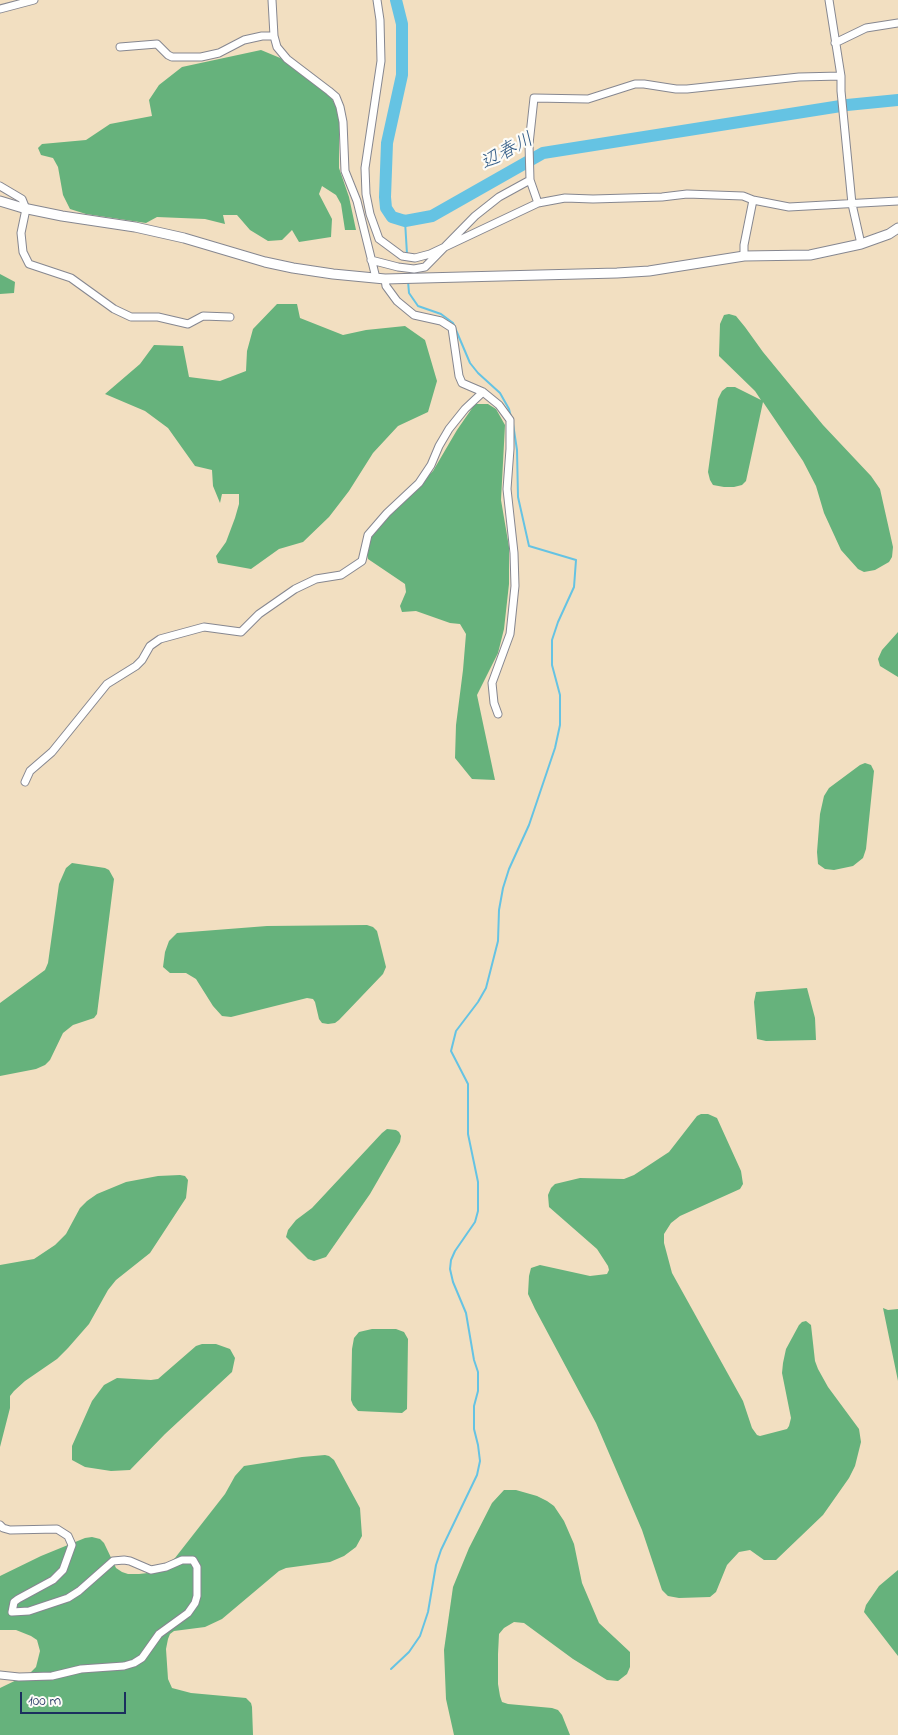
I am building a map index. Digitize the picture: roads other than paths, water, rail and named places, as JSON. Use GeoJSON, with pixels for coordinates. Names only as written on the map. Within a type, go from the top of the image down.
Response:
{"type":"FeatureCollection","features":[{"type":"Feature","properties":{"kind":"street"},"geometry":{"type":"LineString","coordinates":[[0,9],[34,0]]}},
{"type":"Feature","properties":{"kind":"street"},"geometry":{"type":"LineString","coordinates":[[272,0],[276,47],[288,59],[336,97],[343,122],[345,171],[357,201],[371,260],[380,279],[397,301],[414,315],[441,321],[452,328],[459,376],[462,383],[483,392],[499,405],[510,420],[507,488],[514,552],[515,586],[510,634],[492,683],[494,703],[498,714]]}},
{"type":"Feature","properties":{"kind":"street"},"geometry":{"type":"LineString","coordinates":[[377,0],[380,20],[381,61],[365,168],[366,194],[370,214],[379,238],[402,256],[414,258],[442,250],[538,203],[565,198],[662,197],[687,194],[743,196],[753,200],[789,207],[898,201]]}},
{"type":"Feature","properties":{"kind":"street"},"geometry":{"type":"LineString","coordinates":[[829,0],[841,76],[852,204],[862,244]]}},
{"type":"Feature","properties":{"kind":"street"},"geometry":{"type":"LineString","coordinates":[[835,43],[866,28],[898,23]]}},
{"type":"Feature","properties":{"kind":"street"},"geometry":{"type":"LineString","coordinates":[[120,47],[157,44],[172,57],[201,57],[219,53],[244,40],[262,36],[274,36]]}},
{"type":"Feature","properties":{"kind":"street"},"geometry":{"type":"LineString","coordinates":[[538,203],[530,178],[529,144],[534,98],[588,100],[635,84],[688,89],[799,77],[841,76]]}},
{"type":"Feature","properties":{"kind":"street"},"geometry":{"type":"LineString","coordinates":[[371,260],[398,267],[414,269],[425,267],[475,216],[499,197],[530,178]]}},
{"type":"Feature","properties":{"kind":"street"},"geometry":{"type":"LineString","coordinates":[[0,186],[22,199],[26,209],[22,234],[23,252],[27,262],[71,278],[114,309],[131,317],[158,317],[188,324],[203,316],[230,317]]}},
{"type":"Feature","properties":{"kind":"street"},"geometry":{"type":"LineString","coordinates":[[744,256],[744,245],[753,200]]}},
{"type":"Feature","properties":{"kind":"street"},"geometry":{"type":"LineString","coordinates":[[0,201],[26,209],[135,227],[184,238],[265,262],[293,268],[380,279],[649,271],[744,256],[810,255],[862,244],[890,234],[898,228]]}},
{"type":"Feature","properties":{"kind":"street"},"geometry":{"type":"LineString","coordinates":[[24,782],[30,771],[52,752],[107,684],[136,666],[150,646],[179,633],[204,627],[241,632],[259,614],[296,589],[316,579],[341,575],[362,561],[368,535],[387,513],[419,483],[431,465],[449,429],[483,392]]}},
{"type":"Feature","properties":{"kind":"street"},"geometry":{"type":"LineString","coordinates":[[0,1524],[3,1528],[10,1530],[57,1529],[68,1536],[72,1545],[63,1570],[53,1580],[14,1602],[12,1612],[29,1611],[68,1598],[113,1562],[124,1560],[152,1570],[166,1568],[182,1560],[193,1560],[197,1568],[197,1596],[195,1603],[188,1613],[159,1634],[142,1658],[134,1663],[124,1666],[81,1669],[52,1676],[19,1677],[0,1675]]}},
{"type":"Feature","properties":{"kind":"waterway","name":"辺春川"},"geometry":{"type":"LineString","coordinates":[[396,0],[402,24],[402,75],[387,143],[385,197],[386,208],[392,217],[405,221],[432,216],[543,153],[847,105],[898,100]]}},
{"type":"Feature","properties":{"kind":"waterway"},"geometry":{"type":"LineString","coordinates":[[405,221],[407,254]]}},
{"type":"Feature","properties":{"kind":"waterway"},"geometry":{"type":"LineString","coordinates":[[408,281],[409,293],[418,306],[441,314],[453,323],[470,363],[500,393],[509,409],[511,417]]}},
{"type":"Feature","properties":{"kind":"waterway"},"geometry":{"type":"LineString","coordinates":[[391,1669],[409,1652],[420,1636],[428,1612],[436,1565],[441,1550],[477,1475],[480,1461],[474,1429],[474,1406],[478,1391],[478,1372],[474,1360],[466,1313],[453,1282],[450,1269],[455,1251],[475,1222],[478,1211],[478,1182],[468,1134],[468,1084],[451,1051],[456,1031],[486,988],[498,941],[499,910],[503,888],[509,869],[529,825],[555,748],[560,725],[560,695],[552,665],[552,640],[574,587],[576,560],[529,546],[518,497],[517,450],[513,424]]}}]}
